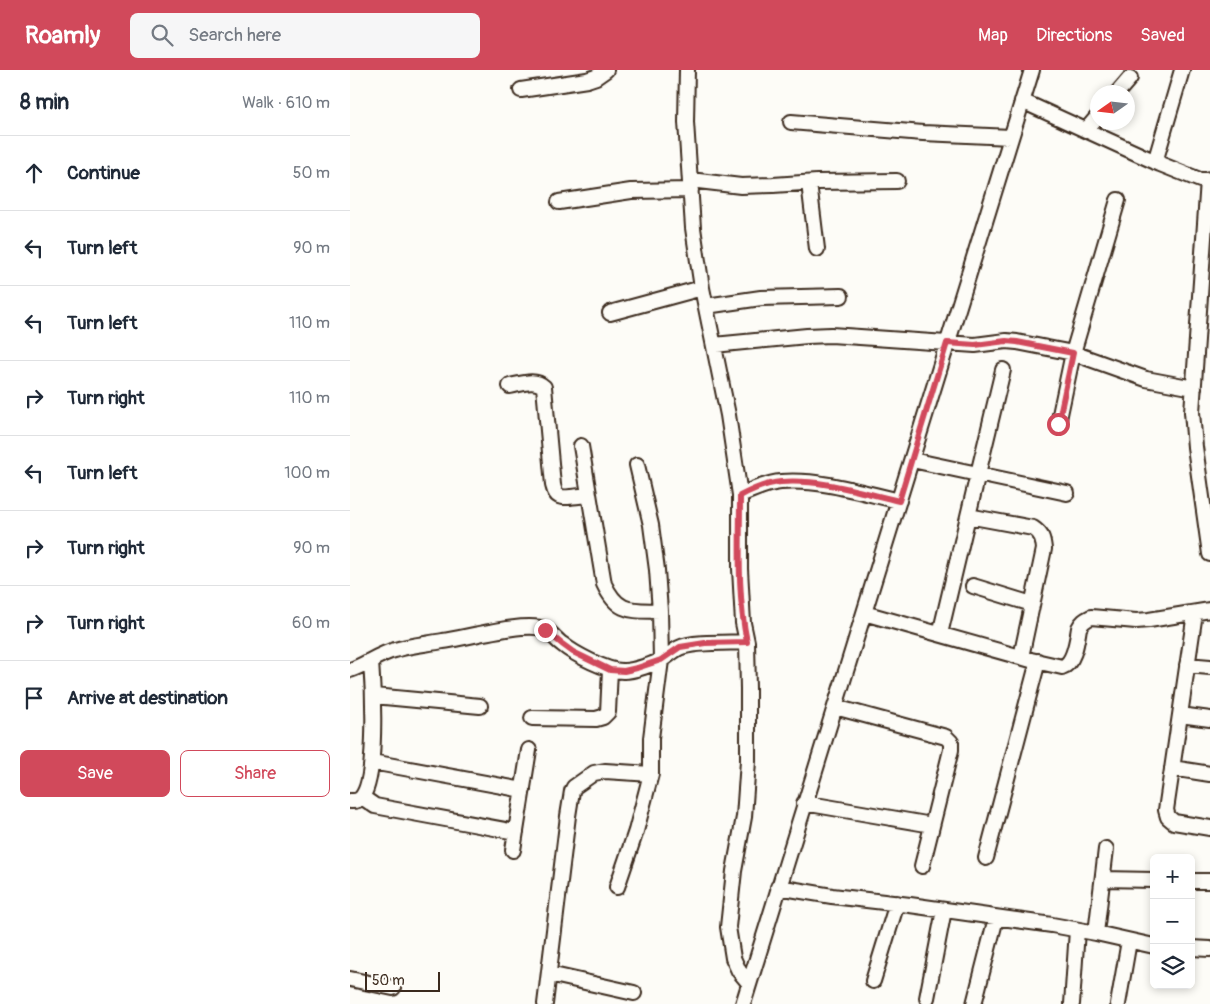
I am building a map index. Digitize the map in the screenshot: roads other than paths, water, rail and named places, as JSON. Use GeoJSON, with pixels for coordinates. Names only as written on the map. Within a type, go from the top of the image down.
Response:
{"type":"FeatureCollection","features":[{"type":"Feature","properties":{"kind":"street"},"geometry":{"type":"LineString","coordinates":[[521,90],[587,80],[596,77],[606,70]]}},
{"type":"Feature","properties":{"kind":"street"},"geometry":{"type":"LineString","coordinates":[[743,1004],[1032,70]]}},
{"type":"Feature","properties":{"kind":"street"},"geometry":{"type":"LineString","coordinates":[[1155,162],[1182,70]]}},
{"type":"Feature","properties":{"kind":"street"},"geometry":{"type":"LineString","coordinates":[[683,71],[693,228],[702,288],[728,414],[740,496],[740,569],[743,623],[747,642],[748,761],[744,817],[734,871],[728,927],[733,958],[739,971],[749,982]]}},
{"type":"Feature","properties":{"kind":"street"},"geometry":{"type":"LineString","coordinates":[[1124,85],[1130,78]]}},
{"type":"Feature","properties":{"kind":"street"},"geometry":{"type":"LineString","coordinates":[[1022,101],[1155,162],[1193,178],[1209,180],[1192,412],[1210,554]]}},
{"type":"Feature","properties":{"kind":"street"},"geometry":{"type":"LineString","coordinates":[[791,122],[922,134],[1011,136]]}},
{"type":"Feature","properties":{"kind":"street"},"geometry":{"type":"LineString","coordinates":[[1086,130],[1090,125]]}},
{"type":"Feature","properties":{"kind":"street"},"geometry":{"type":"LineString","coordinates":[[559,202],[631,191],[690,185],[741,186],[897,181]]}},
{"type":"Feature","properties":{"kind":"street"},"geometry":{"type":"LineString","coordinates":[[809,183],[818,249]]}},
{"type":"Feature","properties":{"kind":"street"},"geometry":{"type":"LineString","coordinates":[[1058,424],[1073,353],[1118,200]]}},
{"type":"Feature","properties":{"kind":"street"},"geometry":{"type":"LineString","coordinates":[[610,313],[702,288]]}},
{"type":"Feature","properties":{"kind":"street"},"geometry":{"type":"LineString","coordinates":[[706,306],[761,298],[841,296]]}},
{"type":"Feature","properties":{"kind":"street"},"geometry":{"type":"LineString","coordinates":[[714,345],[831,335],[975,345],[1006,341],[1073,353],[1146,379],[1194,388]]}},
{"type":"Feature","properties":{"kind":"street"},"geometry":{"type":"LineString","coordinates":[[940,634],[1003,370]]}},
{"type":"Feature","properties":{"kind":"street"},"geometry":{"type":"LineString","coordinates":[[510,386],[534,381],[541,384],[544,388],[555,492],[558,496],[563,497],[589,494]]}},
{"type":"Feature","properties":{"kind":"street"},"geometry":{"type":"LineString","coordinates":[[580,446],[604,584],[615,602],[624,608],[660,611]]}},
{"type":"Feature","properties":{"kind":"street"},"geometry":{"type":"LineString","coordinates":[[912,460],[1067,493]]}},
{"type":"Feature","properties":{"kind":"street"},"geometry":{"type":"LineString","coordinates":[[617,887],[636,831],[651,774],[651,738],[661,660],[657,570],[651,525],[636,465]]}},
{"type":"Feature","properties":{"kind":"street"},"geometry":{"type":"LineString","coordinates":[[740,496],[758,487],[779,482],[811,482],[899,501]]}},
{"type":"Feature","properties":{"kind":"street"},"geometry":{"type":"LineString","coordinates":[[968,516],[1034,528],[1042,536],[1044,548],[1021,657]]}},
{"type":"Feature","properties":{"kind":"street"},"geometry":{"type":"LineString","coordinates":[[973,586],[1032,604]]}},
{"type":"Feature","properties":{"kind":"street"},"geometry":{"type":"LineString","coordinates":[[864,613],[1062,667],[1071,660],[1082,623],[1091,617],[1136,621],[1210,610]]}},
{"type":"Feature","properties":{"kind":"street"},"geometry":{"type":"LineString","coordinates":[[1195,613],[1166,810],[1168,817],[1174,822],[1210,828]]}},
{"type":"Feature","properties":{"kind":"street"},"geometry":{"type":"LineString","coordinates":[[350,670],[359,668],[378,656],[396,649],[528,627],[537,627],[545,630],[573,652],[610,670],[624,671],[661,660],[680,647],[705,643],[747,642]]}},
{"type":"Feature","properties":{"kind":"street"},"geometry":{"type":"LineString","coordinates":[[371,661],[374,696],[372,762],[367,785],[356,799],[374,806],[516,832]]}},
{"type":"Feature","properties":{"kind":"street"},"geometry":{"type":"LineString","coordinates":[[986,858],[1038,661]]}},
{"type":"Feature","properties":{"kind":"street"},"geometry":{"type":"LineString","coordinates":[[1187,665],[1210,668]]}},
{"type":"Feature","properties":{"kind":"street"},"geometry":{"type":"LineString","coordinates":[[532,718],[603,718],[608,712],[610,670]]}},
{"type":"Feature","properties":{"kind":"street"},"geometry":{"type":"LineString","coordinates":[[374,696],[480,706]]}},
{"type":"Feature","properties":{"kind":"street"},"geometry":{"type":"LineString","coordinates":[[835,707],[946,737],[951,742],[951,750],[922,866]]}},
{"type":"Feature","properties":{"kind":"street"},"geometry":{"type":"LineString","coordinates":[[1180,715],[1210,719]]}},
{"type":"Feature","properties":{"kind":"street"},"geometry":{"type":"LineString","coordinates":[[513,850],[530,750]]}},
{"type":"Feature","properties":{"kind":"street"},"geometry":{"type":"LineString","coordinates":[[372,762],[523,790]]}},
{"type":"Feature","properties":{"kind":"street"},"geometry":{"type":"LineString","coordinates":[[1172,768],[1210,774]]}},
{"type":"Feature","properties":{"kind":"street"},"geometry":{"type":"LineString","coordinates":[[545,1004],[572,791],[574,787],[594,773],[605,771],[651,774]]}},
{"type":"Feature","properties":{"kind":"street"},"geometry":{"type":"LineString","coordinates":[[804,803],[932,825]]}},
{"type":"Feature","properties":{"kind":"street"},"geometry":{"type":"LineString","coordinates":[[1096,933],[1106,849]]}},
{"type":"Feature","properties":{"kind":"street"},"geometry":{"type":"LineString","coordinates":[[1103,879],[1150,880]]}},
{"type":"Feature","properties":{"kind":"street"},"geometry":{"type":"LineString","coordinates":[[1195,881],[1210,881]]}},
{"type":"Feature","properties":{"kind":"street"},"geometry":{"type":"LineString","coordinates":[[778,887],[1077,930],[1150,945]]}},
{"type":"Feature","properties":{"kind":"street"},"geometry":{"type":"LineString","coordinates":[[873,981],[897,903]]}},
{"type":"Feature","properties":{"kind":"street"},"geometry":{"type":"LineString","coordinates":[[927,998],[944,910]]}},
{"type":"Feature","properties":{"kind":"street"},"geometry":{"type":"LineString","coordinates":[[974,1004],[996,918]]}},
{"type":"Feature","properties":{"kind":"street"},"geometry":{"type":"LineString","coordinates":[[1072,1004],[1077,930]]}},
{"type":"Feature","properties":{"kind":"street"},"geometry":{"type":"LineString","coordinates":[[1118,1004],[1129,941]]}},
{"type":"Feature","properties":{"kind":"street"},"geometry":{"type":"LineString","coordinates":[[1195,948],[1210,949]]}},
{"type":"Feature","properties":{"kind":"street"},"geometry":{"type":"LineString","coordinates":[[548,974],[634,993]]}},
{"type":"Feature","properties":{"kind":"street"},"geometry":{"type":"LineString","coordinates":[[350,979],[393,988]]}}]}
